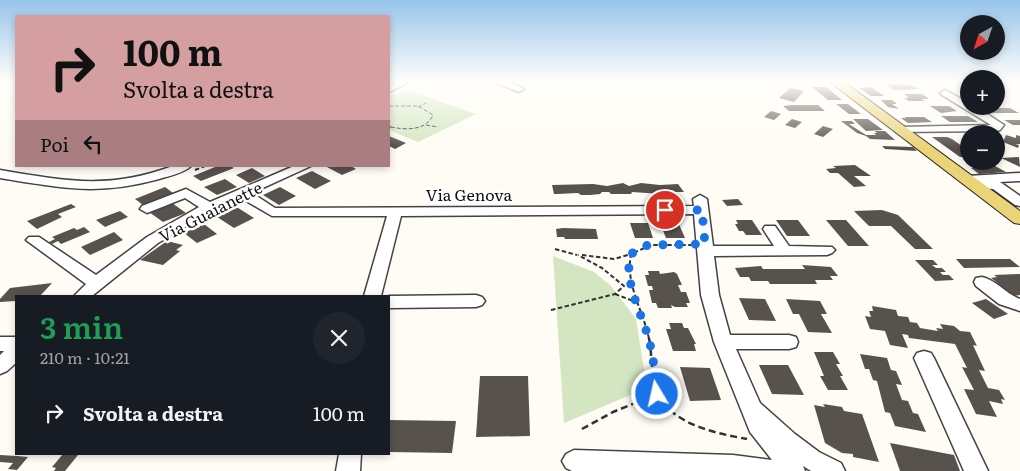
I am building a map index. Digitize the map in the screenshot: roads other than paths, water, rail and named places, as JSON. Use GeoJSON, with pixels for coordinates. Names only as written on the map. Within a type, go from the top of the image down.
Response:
{"type":"FeatureCollection","features":[{"type":"Feature","properties":{"kind":"main road"},"geometry":{"type":"LineString","coordinates":[[865,104],[971,183],[1017,210]]}},
{"type":"Feature","properties":{"kind":"street"},"geometry":{"type":"LineString","coordinates":[[900,130],[996,128],[999,125],[964,104]]}},
{"type":"Feature","properties":{"kind":"street"},"geometry":{"type":"LineString","coordinates":[[0,174],[73,186],[106,185],[131,182],[182,167]]}},
{"type":"Feature","properties":{"kind":"street","name":"Via Guaianette"},"geometry":{"type":"LineString","coordinates":[[83,295],[128,257],[164,232],[209,208],[296,168]]}},
{"type":"Feature","properties":{"kind":"street"},"geometry":{"type":"LineString","coordinates":[[971,183],[1020,176]]}},
{"type":"Feature","properties":{"kind":"street"},"geometry":{"type":"LineString","coordinates":[[147,209],[186,193],[209,208]]}},
{"type":"Feature","properties":{"kind":"street","name":"Via Genova"},"geometry":{"type":"LineString","coordinates":[[242,193],[272,212],[395,212],[701,204],[706,248]]}},
{"type":"Feature","properties":{"kind":"street"},"geometry":{"type":"LineString","coordinates":[[373,295],[395,212]]}},
{"type":"Feature","properties":{"kind":"street"},"geometry":{"type":"LineString","coordinates":[[770,229],[785,251]]}},
{"type":"Feature","properties":{"kind":"street"},"geometry":{"type":"LineString","coordinates":[[34,240],[97,284]]}},
{"type":"Feature","properties":{"kind":"street"},"geometry":{"type":"LineString","coordinates":[[780,458],[752,416],[751,407],[723,342],[710,295],[706,248],[785,251],[826,250]]}},
{"type":"Feature","properties":{"kind":"street"},"geometry":{"type":"LineString","coordinates":[[982,282],[1005,300],[1020,305]]}},
{"type":"Feature","properties":{"kind":"street"},"geometry":{"type":"LineString","coordinates":[[390,302],[476,300]]}},
{"type":"Feature","properties":{"kind":"street"},"geometry":{"type":"LineString","coordinates":[[723,342],[789,342]]}},
{"type":"Feature","properties":{"kind":"street"},"geometry":{"type":"LineString","coordinates":[[0,344],[15,344]]}},
{"type":"Feature","properties":{"kind":"street"},"geometry":{"type":"LineString","coordinates":[[0,366],[15,353]]}},
{"type":"Feature","properties":{"kind":"street"},"geometry":{"type":"LineString","coordinates":[[924,358],[976,471]]}},
{"type":"Feature","properties":{"kind":"street"},"geometry":{"type":"LineString","coordinates":[[348,471],[350,455]]}},
{"type":"Feature","properties":{"kind":"street"},"geometry":{"type":"LineString","coordinates":[[574,461],[733,466],[797,457],[794,471]]}},
{"type":"Feature","properties":{"kind":"street"},"geometry":{"type":"LineString","coordinates":[[780,458],[811,459],[833,471]]}}]}
